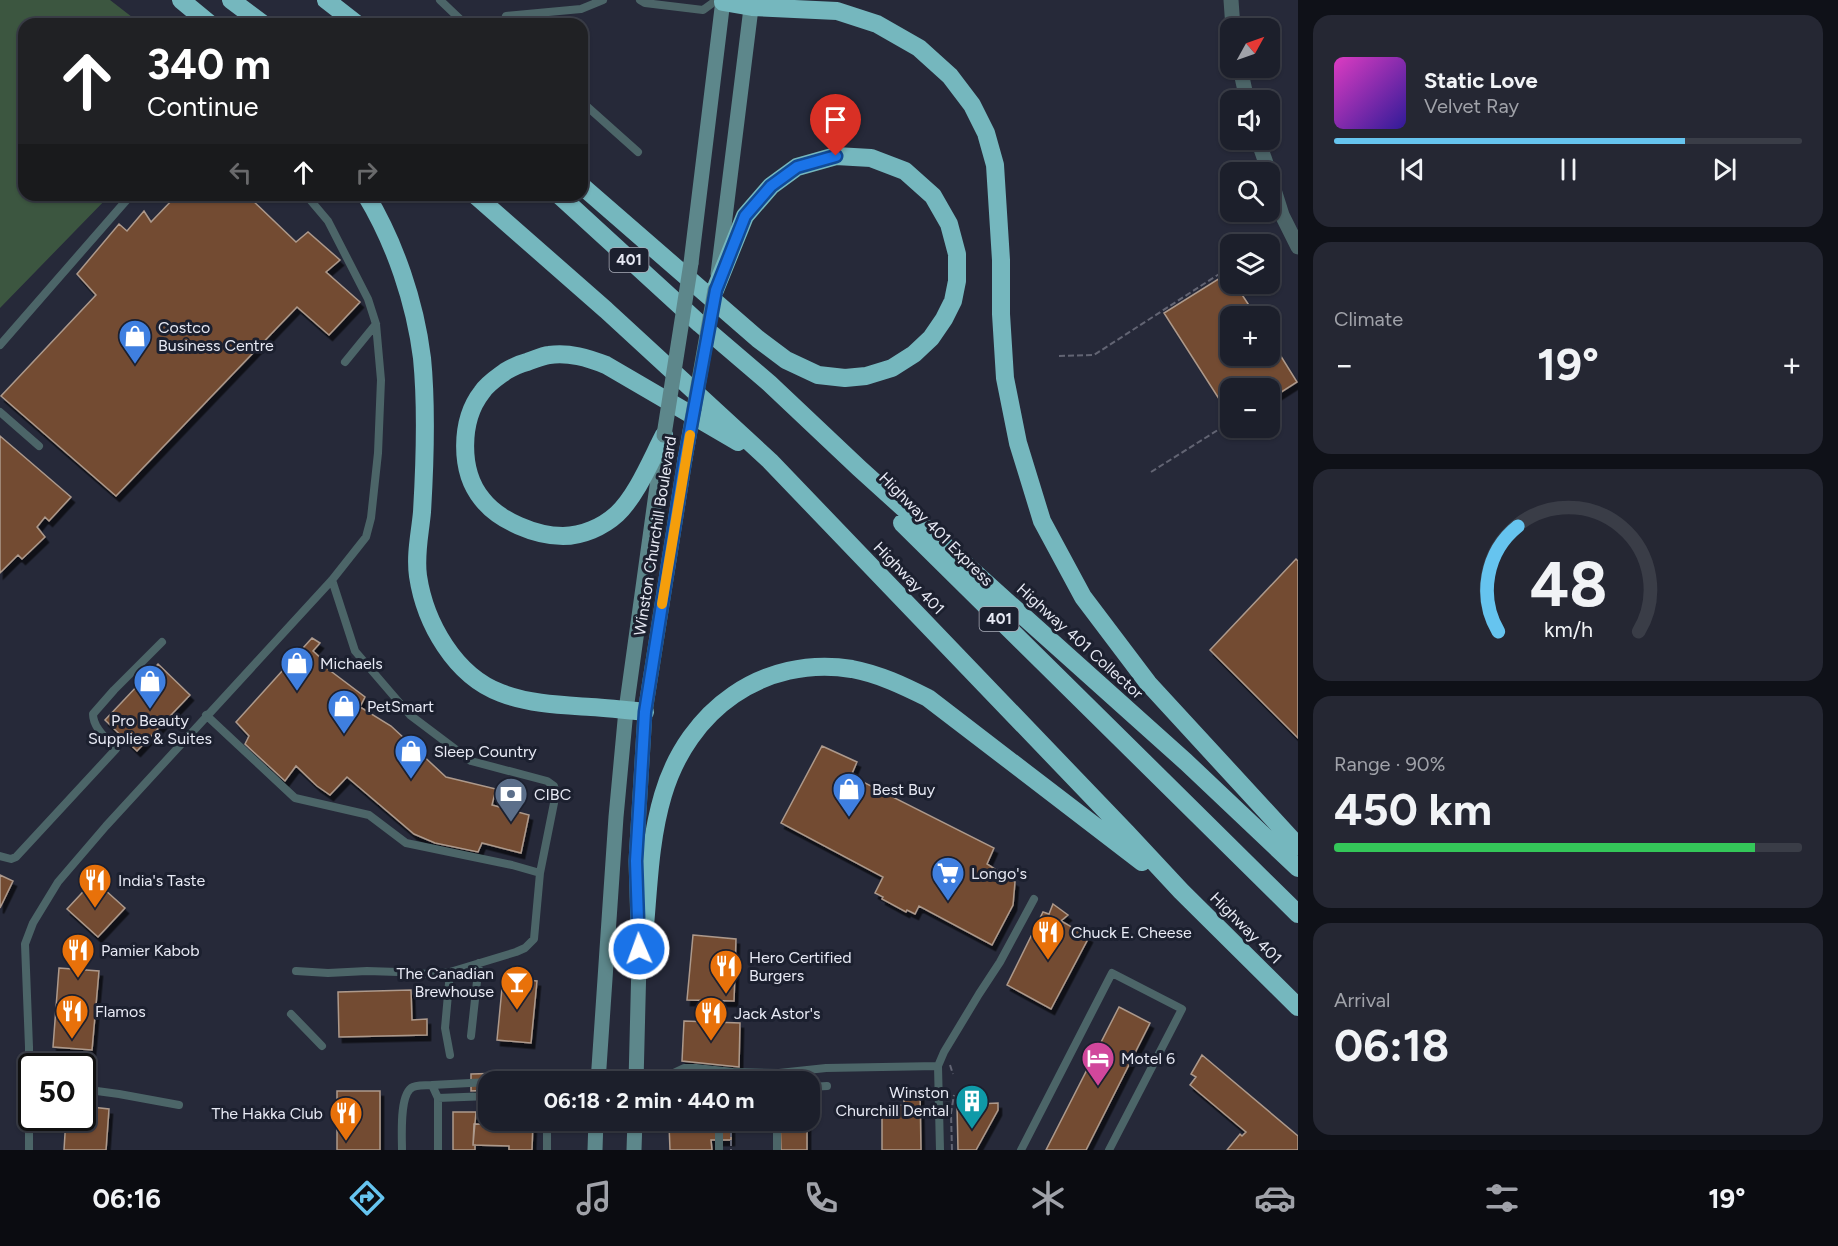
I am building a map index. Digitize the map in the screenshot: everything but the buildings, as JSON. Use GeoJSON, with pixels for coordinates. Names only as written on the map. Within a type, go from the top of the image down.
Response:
{"type":"FeatureCollection","features":[{"type":"Feature","properties":{"kind":"highway"},"geometry":{"type":"LineString","coordinates":[[181,0],[203,18]]}},
{"type":"Feature","properties":{"kind":"highway"},"geometry":{"type":"LineString","coordinates":[[231,0],[255,18]]}},
{"type":"Feature","properties":{"kind":"highway"},"geometry":{"type":"LineString","coordinates":[[326,0],[349,18]]}},
{"type":"Feature","properties":{"kind":"highway"},"geometry":{"type":"LineString","coordinates":[[718,1],[837,11],[877,24],[920,48],[950,76],[972,105],[986,133],[995,165],[1002,260],[1001,315],[1005,378],[1018,443],[1042,521],[1083,597],[1148,683],[1298,846]]}},
{"type":"Feature","properties":{"kind":"highway"},"geometry":{"type":"LineString","coordinates":[[588,191],[758,339],[786,360],[818,375],[845,378],[866,376],[892,368],[914,354],[931,338],[953,301],[957,281],[957,254],[949,224],[933,196],[905,171],[871,158],[836,156],[797,167],[771,186],[745,216],[716,290]]}},
{"type":"Feature","properties":{"kind":"highway"},"geometry":{"type":"LineString","coordinates":[[369,201],[400,268],[414,315],[422,358],[424,427],[422,514],[417,545],[418,575],[425,607],[433,624],[459,663],[480,682],[501,693],[526,700],[560,705],[645,712]]}},
{"type":"Feature","properties":{"kind":"highway","name":"Highway 401"},"geometry":{"type":"LineString","coordinates":[[482,201],[606,309],[770,461],[1181,891],[1298,1007]]}},
{"type":"Feature","properties":{"kind":"highway","name":"401"},"geometry":{"type":"LineString","coordinates":[[565,201],[700,324]]}},
{"type":"Feature","properties":{"kind":"highway","name":"Highway 401 Collector"},"geometry":{"type":"LineString","coordinates":[[700,324],[769,383],[867,476],[1186,762],[1298,868]]}},
{"type":"Feature","properties":{"kind":"highway","name":"Highway 401 Express"},"geometry":{"type":"LineString","coordinates":[[700,324],[1298,914]]}},
{"type":"Feature","properties":{"kind":"highway"},"geometry":{"type":"LineString","coordinates":[[664,435],[640,480],[616,515],[585,533],[563,536],[545,534],[520,526],[506,520],[493,510],[481,499],[466,459],[469,415],[484,389],[512,367],[548,355],[587,358],[606,365],[770,461]]}},
{"type":"Feature","properties":{"kind":"highway"},"geometry":{"type":"LineString","coordinates":[[639,970],[657,820],[668,780],[678,755],[703,721],[725,701],[763,679],[793,669],[824,666],[854,669],[895,682],[928,698],[1181,891]]}},
{"type":"Feature","properties":{"kind":"main road","name":"Winston Churchill Boulevard"},"geometry":{"type":"LineString","coordinates":[[599,1071],[614,841],[626,710],[664,435],[691,263],[718,1]]}},
{"type":"Feature","properties":{"kind":"main road","name":"Winston Churchill Boulevard"},"geometry":{"type":"LineString","coordinates":[[636,1071],[639,970],[636,861],[645,712],[685,459],[716,290],[752,4]]}},
{"type":"Feature","properties":{"kind":"main road"},"geometry":{"type":"LineString","coordinates":[[595,1150],[596,1131]]}},
{"type":"Feature","properties":{"kind":"street"},"geometry":{"type":"LineString","coordinates":[[1231,0],[1232,18]]}},
{"type":"Feature","properties":{"kind":"street"},"geometry":{"type":"LineString","coordinates":[[1280,209],[1298,247]]}},
{"type":"Feature","properties":{"kind":"lane"},"geometry":{"type":"LineString","coordinates":[[440,0],[459,18]]}},
{"type":"Feature","properties":{"kind":"lane"},"geometry":{"type":"LineString","coordinates":[[505,18],[506,16],[581,9],[603,0]]}},
{"type":"Feature","properties":{"kind":"lane"},"geometry":{"type":"LineString","coordinates":[[640,0],[645,3],[703,10],[718,1]]}},
{"type":"Feature","properties":{"kind":"lane"},"geometry":{"type":"LineString","coordinates":[[588,107],[638,152]]}},
{"type":"Feature","properties":{"kind":"lane"},"geometry":{"type":"LineString","coordinates":[[0,345],[126,201]]}},
{"type":"Feature","properties":{"kind":"lane"},"geometry":{"type":"LineString","coordinates":[[29,1053],[25,944],[33,923],[58,882],[206,715],[332,580],[366,537],[371,518],[380,429],[381,380],[376,324],[368,299],[328,221],[311,201]]}},
{"type":"Feature","properties":{"kind":"lane"},"geometry":{"type":"LineString","coordinates":[[345,362],[376,324]]}},
{"type":"Feature","properties":{"kind":"lane"},"geometry":{"type":"LineString","coordinates":[[0,412],[39,446]]}},
{"type":"Feature","properties":{"kind":"lane"},"geometry":{"type":"LineString","coordinates":[[296,971],[328,973],[378,971],[429,974],[450,972],[516,952],[531,944],[534,939],[540,873],[556,793],[554,786],[547,781],[471,761],[410,715],[355,651],[332,580]]}},
{"type":"Feature","properties":{"kind":"lane"},"geometry":{"type":"LineString","coordinates":[[0,856],[11,859],[16,857],[116,750],[99,730],[94,722],[93,714],[162,642]]}},
{"type":"Feature","properties":{"kind":"lane"},"geometry":{"type":"LineString","coordinates":[[206,715],[295,798],[369,815],[406,843],[540,873]]}},
{"type":"Feature","properties":{"kind":"lane"},"geometry":{"type":"LineString","coordinates":[[940,1150],[938,1066],[945,1048],[1000,962],[1034,899]]}},
{"type":"Feature","properties":{"kind":"lane"},"geometry":{"type":"LineString","coordinates":[[471,1036],[479,963]]}},
{"type":"Feature","properties":{"kind":"lane"},"geometry":{"type":"LineString","coordinates":[[450,972],[445,1028],[450,1055]]}},
{"type":"Feature","properties":{"kind":"lane"},"geometry":{"type":"LineString","coordinates":[[1021,1150],[1112,973],[1182,1009],[1109,1150]]}},
{"type":"Feature","properties":{"kind":"lane"},"geometry":{"type":"LineString","coordinates":[[291,1014],[322,1046]]}},
{"type":"Feature","properties":{"kind":"lane"},"geometry":{"type":"LineString","coordinates":[[798,1071],[826,1068],[938,1066]]}},
{"type":"Feature","properties":{"kind":"lane"},"geometry":{"type":"LineString","coordinates":[[678,1071],[684,1068],[696,1068],[724,1071]]}},
{"type":"Feature","properties":{"kind":"lane"},"geometry":{"type":"LineString","coordinates":[[402,1150],[404,1100],[407,1092],[414,1087],[478,1083]]}},
{"type":"Feature","properties":{"kind":"lane"},"geometry":{"type":"LineString","coordinates":[[432,1085],[438,1098],[438,1150]]}},
{"type":"Feature","properties":{"kind":"lane"},"geometry":{"type":"LineString","coordinates":[[820,1086],[827,1086]]}},
{"type":"Feature","properties":{"kind":"lane"},"geometry":{"type":"LineString","coordinates":[[96,1091],[179,1105]]}},
{"type":"Feature","properties":{"kind":"lane"},"geometry":{"type":"LineString","coordinates":[[438,1098],[478,1096]]}},
{"type":"Feature","properties":{"kind":"lane"},"geometry":{"type":"LineString","coordinates":[[29,1131],[29,1150]]}},
{"type":"Feature","properties":{"kind":"lane"},"geometry":{"type":"LineString","coordinates":[[547,1131],[547,1150]]}},
{"type":"Feature","properties":{"kind":"lane"},"geometry":{"type":"LineString","coordinates":[[719,1131],[719,1150]]}},
{"type":"Feature","properties":{"kind":"lane"},"geometry":{"type":"LineString","coordinates":[[777,1131],[777,1150]]}},
{"type":"Feature","properties":{"kind":"path"},"geometry":{"type":"LineString","coordinates":[[1059,356],[1094,355],[1220,273]]}},
{"type":"Feature","properties":{"kind":"path"},"geometry":{"type":"LineString","coordinates":[[1151,472],[1220,429]]}},
{"type":"Feature","properties":{"kind":"path"},"geometry":{"type":"LineString","coordinates":[[950,1062],[953,1074]]}},
{"type":"Feature","properties":{"kind":"path"},"geometry":{"type":"LineString","coordinates":[[952,1150],[951,1113],[954,1095]]}},
{"type":"Feature","properties":{"kind":"path"},"geometry":{"type":"LineString","coordinates":[[731,1131],[732,1150]]}},
{"type":"Feature","properties":{"kind":"green space"},"geometry":{"type":"Polygon","coordinates":[[[0,0],[110,0],[133,18],[18,18],[18,201],[104,201],[0,308],[0,0]]]}},
{"type":"Feature","properties":{"kind":"slow traffic"},"geometry":{"type":"LineString","coordinates":[[662,604],[690,435]]}},
{"type":"Feature","properties":{"kind":"place","name":"Costco Business Centre"},"geometry":{"type":"Point","coordinates":[135,365]}},
{"type":"Feature","properties":{"kind":"place","name":"Michaels"},"geometry":{"type":"Point","coordinates":[297,692]}},
{"type":"Feature","properties":{"kind":"place","name":"Pro Beauty Supplies & Suites"},"geometry":{"type":"Point","coordinates":[150,710]}},
{"type":"Feature","properties":{"kind":"place","name":"PetSmart"},"geometry":{"type":"Point","coordinates":[344,735]}},
{"type":"Feature","properties":{"kind":"place","name":"Sleep Country"},"geometry":{"type":"Point","coordinates":[411,780]}},
{"type":"Feature","properties":{"kind":"place","name":"Best Buy"},"geometry":{"type":"Point","coordinates":[849,818]}},
{"type":"Feature","properties":{"kind":"place","name":"CIBC"},"geometry":{"type":"Point","coordinates":[511,823]}},
{"type":"Feature","properties":{"kind":"place","name":"Longo's"},"geometry":{"type":"Point","coordinates":[948,902]}},
{"type":"Feature","properties":{"kind":"place","name":"India's Taste"},"geometry":{"type":"Point","coordinates":[95,909]}},
{"type":"Feature","properties":{"kind":"place","name":"Chuck E. Cheese"},"geometry":{"type":"Point","coordinates":[1048,961]}},
{"type":"Feature","properties":{"kind":"place","name":"Pamier Kabob"},"geometry":{"type":"Point","coordinates":[78,979]}},
{"type":"Feature","properties":{"kind":"place","name":"Hero Certified Burgers"},"geometry":{"type":"Point","coordinates":[726,995]}},
{"type":"Feature","properties":{"kind":"place","name":"The Canadian Brewhouse"},"geometry":{"type":"Point","coordinates":[517,1011]}},
{"type":"Feature","properties":{"kind":"place","name":"Flamos"},"geometry":{"type":"Point","coordinates":[72,1040]}},
{"type":"Feature","properties":{"kind":"place","name":"Jack Astor's"},"geometry":{"type":"Point","coordinates":[711,1042]}},
{"type":"Feature","properties":{"kind":"place","name":"Motel 6"},"geometry":{"type":"Point","coordinates":[1098,1087]}},
{"type":"Feature","properties":{"kind":"place","name":"Winston Churchill Dental"},"geometry":{"type":"Point","coordinates":[972,1130]}},
{"type":"Feature","properties":{"kind":"place","name":"The Hakka Club"},"geometry":{"type":"Point","coordinates":[346,1142]}},
{"type":"Feature","properties":{"kind":"route"},"geometry":{"type":"LineString","coordinates":[[639,949],[636,861],[645,712],[685,459],[716,290],[745,216],[771,186],[797,167],[836,156]]}}]}
